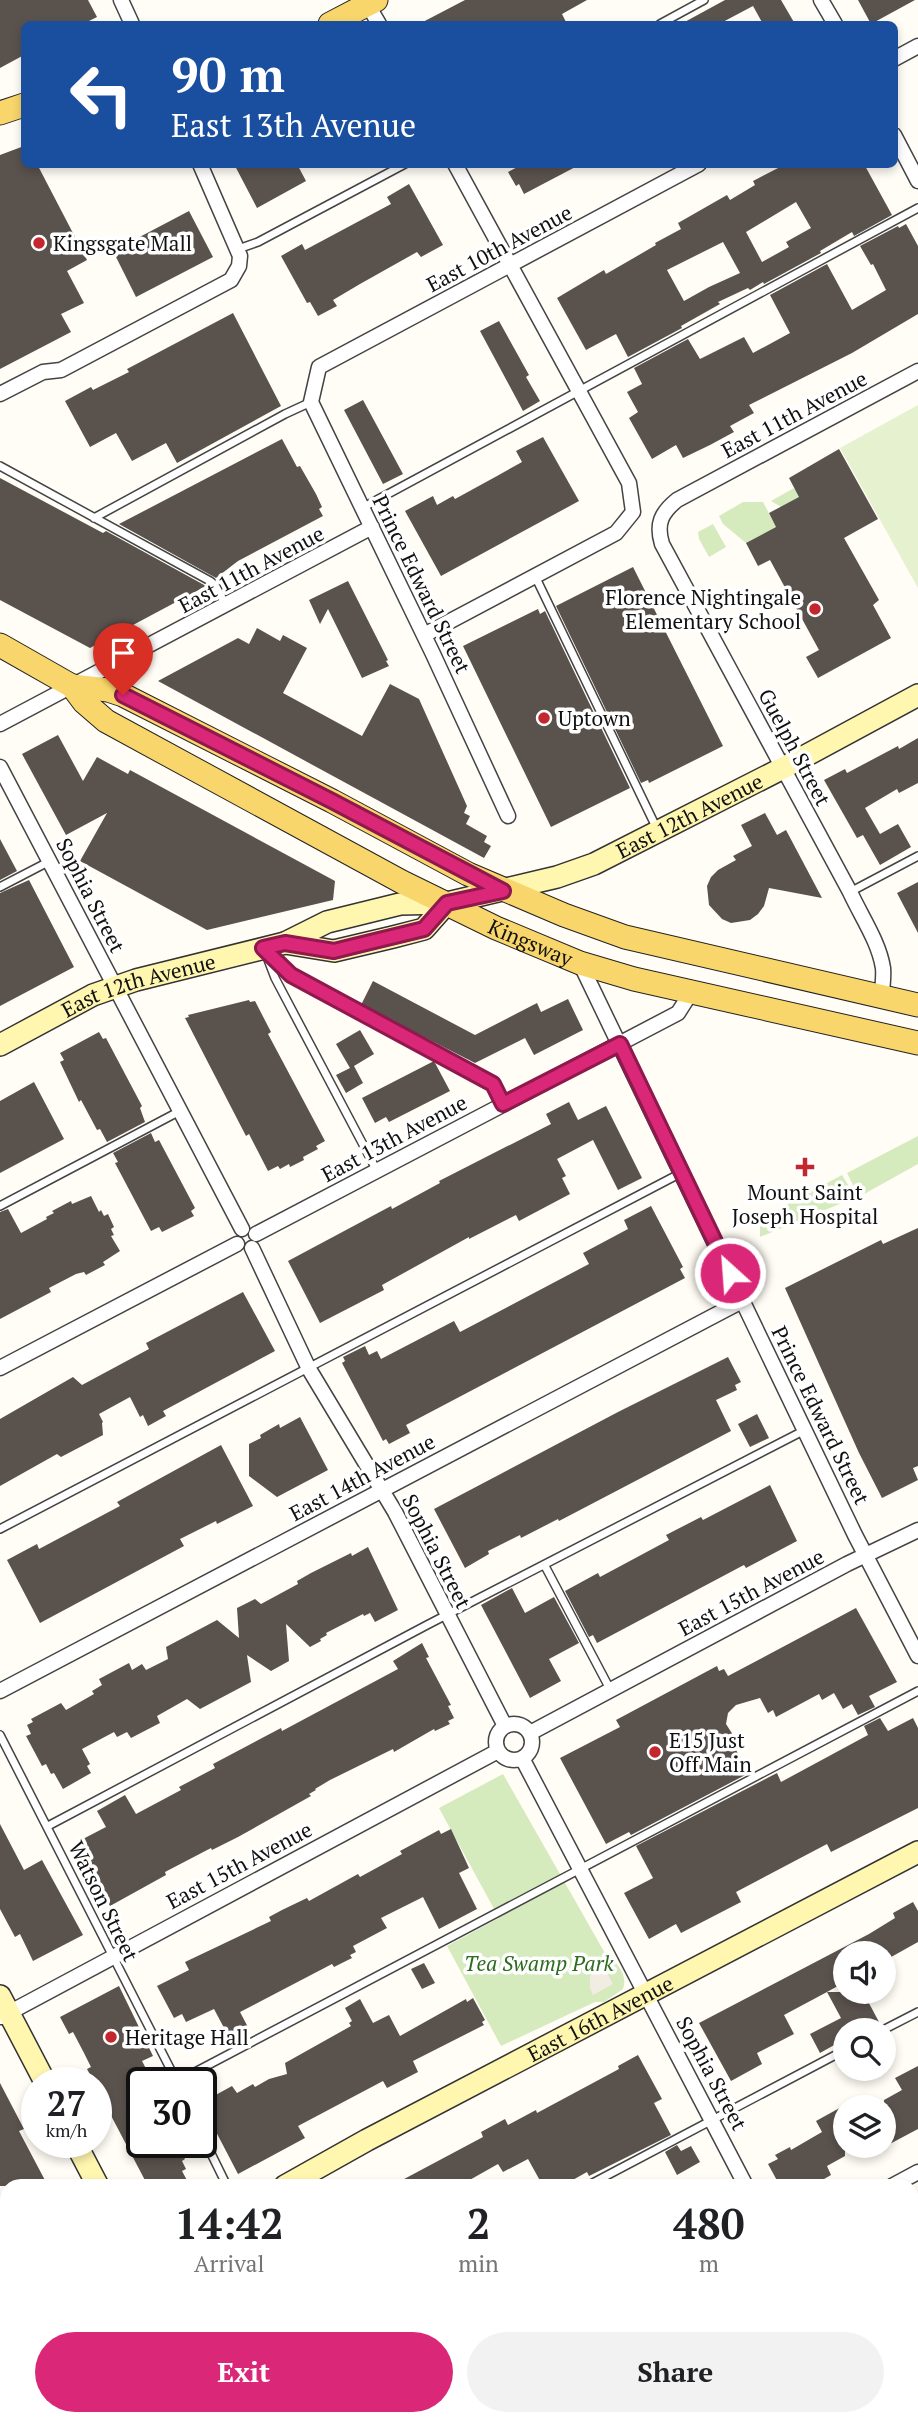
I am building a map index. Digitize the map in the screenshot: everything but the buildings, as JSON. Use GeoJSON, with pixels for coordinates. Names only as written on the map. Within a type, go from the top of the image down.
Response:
{"type":"FeatureCollection","features":[{"type":"Feature","properties":{"kind":"main road"},"geometry":{"type":"LineString","coordinates":[[337,21],[372,7]]}},
{"type":"Feature","properties":{"kind":"main road"},"geometry":{"type":"LineString","coordinates":[[0,113],[21,106]]}},
{"type":"Feature","properties":{"kind":"main road","name":"Kingsway"},"geometry":{"type":"LineString","coordinates":[[0,645],[72,687],[84,702],[106,721],[402,882],[496,928],[580,963],[634,979],[918,1043]]}},
{"type":"Feature","properties":{"kind":"main road","name":"Kingsway"},"geometry":{"type":"LineString","coordinates":[[72,687],[99,688],[123,695],[503,891],[625,937],[918,1005]]}},
{"type":"Feature","properties":{"kind":"street"},"geometry":{"type":"LineString","coordinates":[[121,0],[131,21]]}},
{"type":"Feature","properties":{"kind":"street"},"geometry":{"type":"LineString","coordinates":[[821,0],[833,21]]}},
{"type":"Feature","properties":{"kind":"street"},"geometry":{"type":"LineString","coordinates":[[898,57],[918,46]]}},
{"type":"Feature","properties":{"kind":"street"},"geometry":{"type":"LineString","coordinates":[[898,143],[918,181]]}},
{"type":"Feature","properties":{"kind":"street"},"geometry":{"type":"LineString","coordinates":[[0,394],[43,372],[61,370],[231,280],[239,266],[238,249],[202,168]]}},
{"type":"Feature","properties":{"kind":"street"},"geometry":{"type":"LineString","coordinates":[[424,635],[617,533],[633,512],[629,483],[457,168]]}},
{"type":"Feature","properties":{"kind":"street","name":"East 10th Avenue"},"geometry":{"type":"LineString","coordinates":[[311,402],[319,367],[692,168]]}},
{"type":"Feature","properties":{"kind":"street","name":"East 11th Avenue"},"geometry":{"type":"LineString","coordinates":[[660,521],[666,509],[677,500],[918,371]]}},
{"type":"Feature","properties":{"kind":"street","name":"Prince Edward Street"},"geometry":{"type":"LineString","coordinates":[[311,402],[508,816]]}},
{"type":"Feature","properties":{"kind":"street","name":"Guelph Street"},"geometry":{"type":"LineString","coordinates":[[660,521],[659,534],[662,544],[850,892],[881,958],[884,972],[882,996]]}},
{"type":"Feature","properties":{"kind":"street","name":"East 11th Avenue"},"geometry":{"type":"LineString","coordinates":[[0,724],[372,527]]}},
{"type":"Feature","properties":{"kind":"street","name":"East 12th Avenue"},"geometry":{"type":"LineString","coordinates":[[0,1045],[86,998],[116,986],[285,943],[327,922],[400,904],[447,903],[503,891],[594,864],[783,768],[918,695]]}},
{"type":"Feature","properties":{"kind":"street","name":"Sophia Street"},"geometry":{"type":"LineString","coordinates":[[0,767],[247,1239],[309,1368],[382,1491],[505,1726]]}},
{"type":"Feature","properties":{"kind":"street","name":"East 12th Avenue"},"geometry":{"type":"LineString","coordinates":[[285,943],[334,951],[424,929],[447,903]]}},
{"type":"Feature","properties":{"kind":"street","name":"Prince Edward Street"},"geometry":{"type":"LineString","coordinates":[[580,963],[805,1430],[918,1656]]}},
{"type":"Feature","properties":{"kind":"street","name":"East 13th Avenue"},"geometry":{"type":"LineString","coordinates":[[0,1368],[678,1013],[692,991]]}},
{"type":"Feature","properties":{"kind":"street","name":"East 14th Avenue"},"geometry":{"type":"LineString","coordinates":[[0,1691],[743,1301]]}},
{"type":"Feature","properties":{"kind":"street","name":"East 15th Avenue"},"geometry":{"type":"LineString","coordinates":[[530,1733],[918,1530]]}},
{"type":"Feature","properties":{"kind":"street"},"geometry":{"type":"LineString","coordinates":[[522,1725],[530,1733],[530,1750],[522,1758],[506,1758],[498,1751],[497,1734],[505,1726],[522,1725]]}},
{"type":"Feature","properties":{"kind":"street","name":"East 15th Avenue"},"geometry":{"type":"LineString","coordinates":[[3,2009],[112,1956],[498,1751]]}},
{"type":"Feature","properties":{"kind":"street","name":"Sophia Street"},"geometry":{"type":"LineString","coordinates":[[522,1758],[742,2179]]}},
{"type":"Feature","properties":{"kind":"street","name":"East 16th Avenue"},"geometry":{"type":"LineString","coordinates":[[298,2179],[918,1852]]}},
{"type":"Feature","properties":{"kind":"street"},"geometry":{"type":"LineString","coordinates":[[3,2009],[36,2067]]}},
{"type":"Feature","properties":{"kind":"street"},"geometry":{"type":"LineString","coordinates":[[83,2158],[94,2179]]}},
{"type":"Feature","properties":{"kind":"lane"},"geometry":{"type":"LineString","coordinates":[[666,21],[704,0]]}},
{"type":"Feature","properties":{"kind":"lane"},"geometry":{"type":"LineString","coordinates":[[238,249],[258,242],[397,168]]}},
{"type":"Feature","properties":{"kind":"lane"},"geometry":{"type":"LineString","coordinates":[[362,508],[918,208]]}},
{"type":"Feature","properties":{"kind":"lane"},"geometry":{"type":"LineString","coordinates":[[94,518],[311,402]]}},
{"type":"Feature","properties":{"kind":"lane"},"geometry":{"type":"LineString","coordinates":[[0,466],[211,581],[226,606]]}},
{"type":"Feature","properties":{"kind":"lane"},"geometry":{"type":"LineString","coordinates":[[535,576],[659,832]]}},
{"type":"Feature","properties":{"kind":"lane"},"geometry":{"type":"LineString","coordinates":[[850,892],[918,856]]}},
{"type":"Feature","properties":{"kind":"lane"},"geometry":{"type":"LineString","coordinates":[[0,887],[50,860]]}},
{"type":"Feature","properties":{"kind":"lane"},"geometry":{"type":"LineString","coordinates":[[263,948],[291,975],[493,1084],[503,1104]]}},
{"type":"Feature","properties":{"kind":"lane"},"geometry":{"type":"LineString","coordinates":[[263,948],[275,978],[377,1171]]}},
{"type":"Feature","properties":{"kind":"lane"},"geometry":{"type":"LineString","coordinates":[[0,1206],[181,1111]]}},
{"type":"Feature","properties":{"kind":"lane"},"geometry":{"type":"LineString","coordinates":[[0,1529],[681,1173]]}},
{"type":"Feature","properties":{"kind":"lane"},"geometry":{"type":"LineString","coordinates":[[48,1826],[805,1430]]}},
{"type":"Feature","properties":{"kind":"lane"},"geometry":{"type":"LineString","coordinates":[[544,1566],[611,1691]]}},
{"type":"Feature","properties":{"kind":"lane"},"geometry":{"type":"LineString","coordinates":[[204,2067],[918,1691]]}},
{"type":"Feature","properties":{"kind":"lane","name":"Watson Street"},"geometry":{"type":"LineString","coordinates":[[0,1735],[168,2067]]}},
{"type":"Feature","properties":{"kind":"lane"},"geometry":{"type":"LineString","coordinates":[[896,2023],[918,2012]]}},
{"type":"Feature","properties":{"kind":"lane"},"geometry":{"type":"LineString","coordinates":[[600,2179],[833,2056]]}},
{"type":"Feature","properties":{"kind":"lane"},"geometry":{"type":"LineString","coordinates":[[213,2158],[224,2179]]}},
{"type":"Feature","properties":{"kind":"green space"},"geometry":{"type":"Polygon","coordinates":[[[918,405],[918,588],[840,448],[918,405]]]}},
{"type":"Feature","properties":{"kind":"green space"},"geometry":{"type":"Polygon","coordinates":[[[794,488],[811,508],[781,507],[771,501],[794,488]]]}},
{"type":"Feature","properties":{"kind":"green space"},"geometry":{"type":"Polygon","coordinates":[[[743,502],[763,502],[776,527],[746,543],[723,524],[719,516],[743,502]]]}},
{"type":"Feature","properties":{"kind":"green space"},"geometry":{"type":"Polygon","coordinates":[[[713,524],[726,547],[709,557],[698,532],[713,524]]]}},
{"type":"Feature","properties":{"kind":"green space"},"geometry":{"type":"Polygon","coordinates":[[[918,1136],[918,1164],[858,1195],[847,1173],[918,1136]]]}},
{"type":"Feature","properties":{"kind":"green space"},"geometry":{"type":"Polygon","coordinates":[[[842,1175],[853,1193],[849,1200],[760,1237],[760,1219],[842,1175]]]}},
{"type":"Feature","properties":{"kind":"green space","name":"Tea Swamp Park"},"geometry":{"type":"Polygon","coordinates":[[[503,1774],[606,1955],[621,1970],[624,1984],[623,1989],[604,2002],[595,2002],[501,2046],[447,1946],[499,1918],[439,1808],[503,1774]]]}},
{"type":"Feature","properties":{"kind":"shaded area"},"geometry":{"type":"Polygon","coordinates":[[[602,1964],[613,1984],[593,1995],[590,1976],[602,1964]]]}},
{"type":"Feature","properties":{"kind":"place","name":"Kingsgate Mall"},"geometry":{"type":"Point","coordinates":[39,243]}},
{"type":"Feature","properties":{"kind":"place","name":"Florence Nightingale Elementary School"},"geometry":{"type":"Point","coordinates":[815,609]}},
{"type":"Feature","properties":{"kind":"place","name":"Uptown"},"geometry":{"type":"Point","coordinates":[544,718]}},
{"type":"Feature","properties":{"kind":"place","name":"Mount Saint Joseph Hospital"},"geometry":{"type":"Point","coordinates":[805,1167]}},
{"type":"Feature","properties":{"kind":"place","name":"E15 Just Off Main"},"geometry":{"type":"Point","coordinates":[655,1752]}},
{"type":"Feature","properties":{"kind":"place","name":"Heritage Hall"},"geometry":{"type":"Point","coordinates":[111,2037]}},
{"type":"Feature","properties":{"kind":"route"},"geometry":{"type":"LineString","coordinates":[[123,695],[503,891],[447,903],[424,929],[334,951],[285,943],[263,948],[291,975],[493,1084],[503,1104],[620,1044],[730,1273]]}}]}
